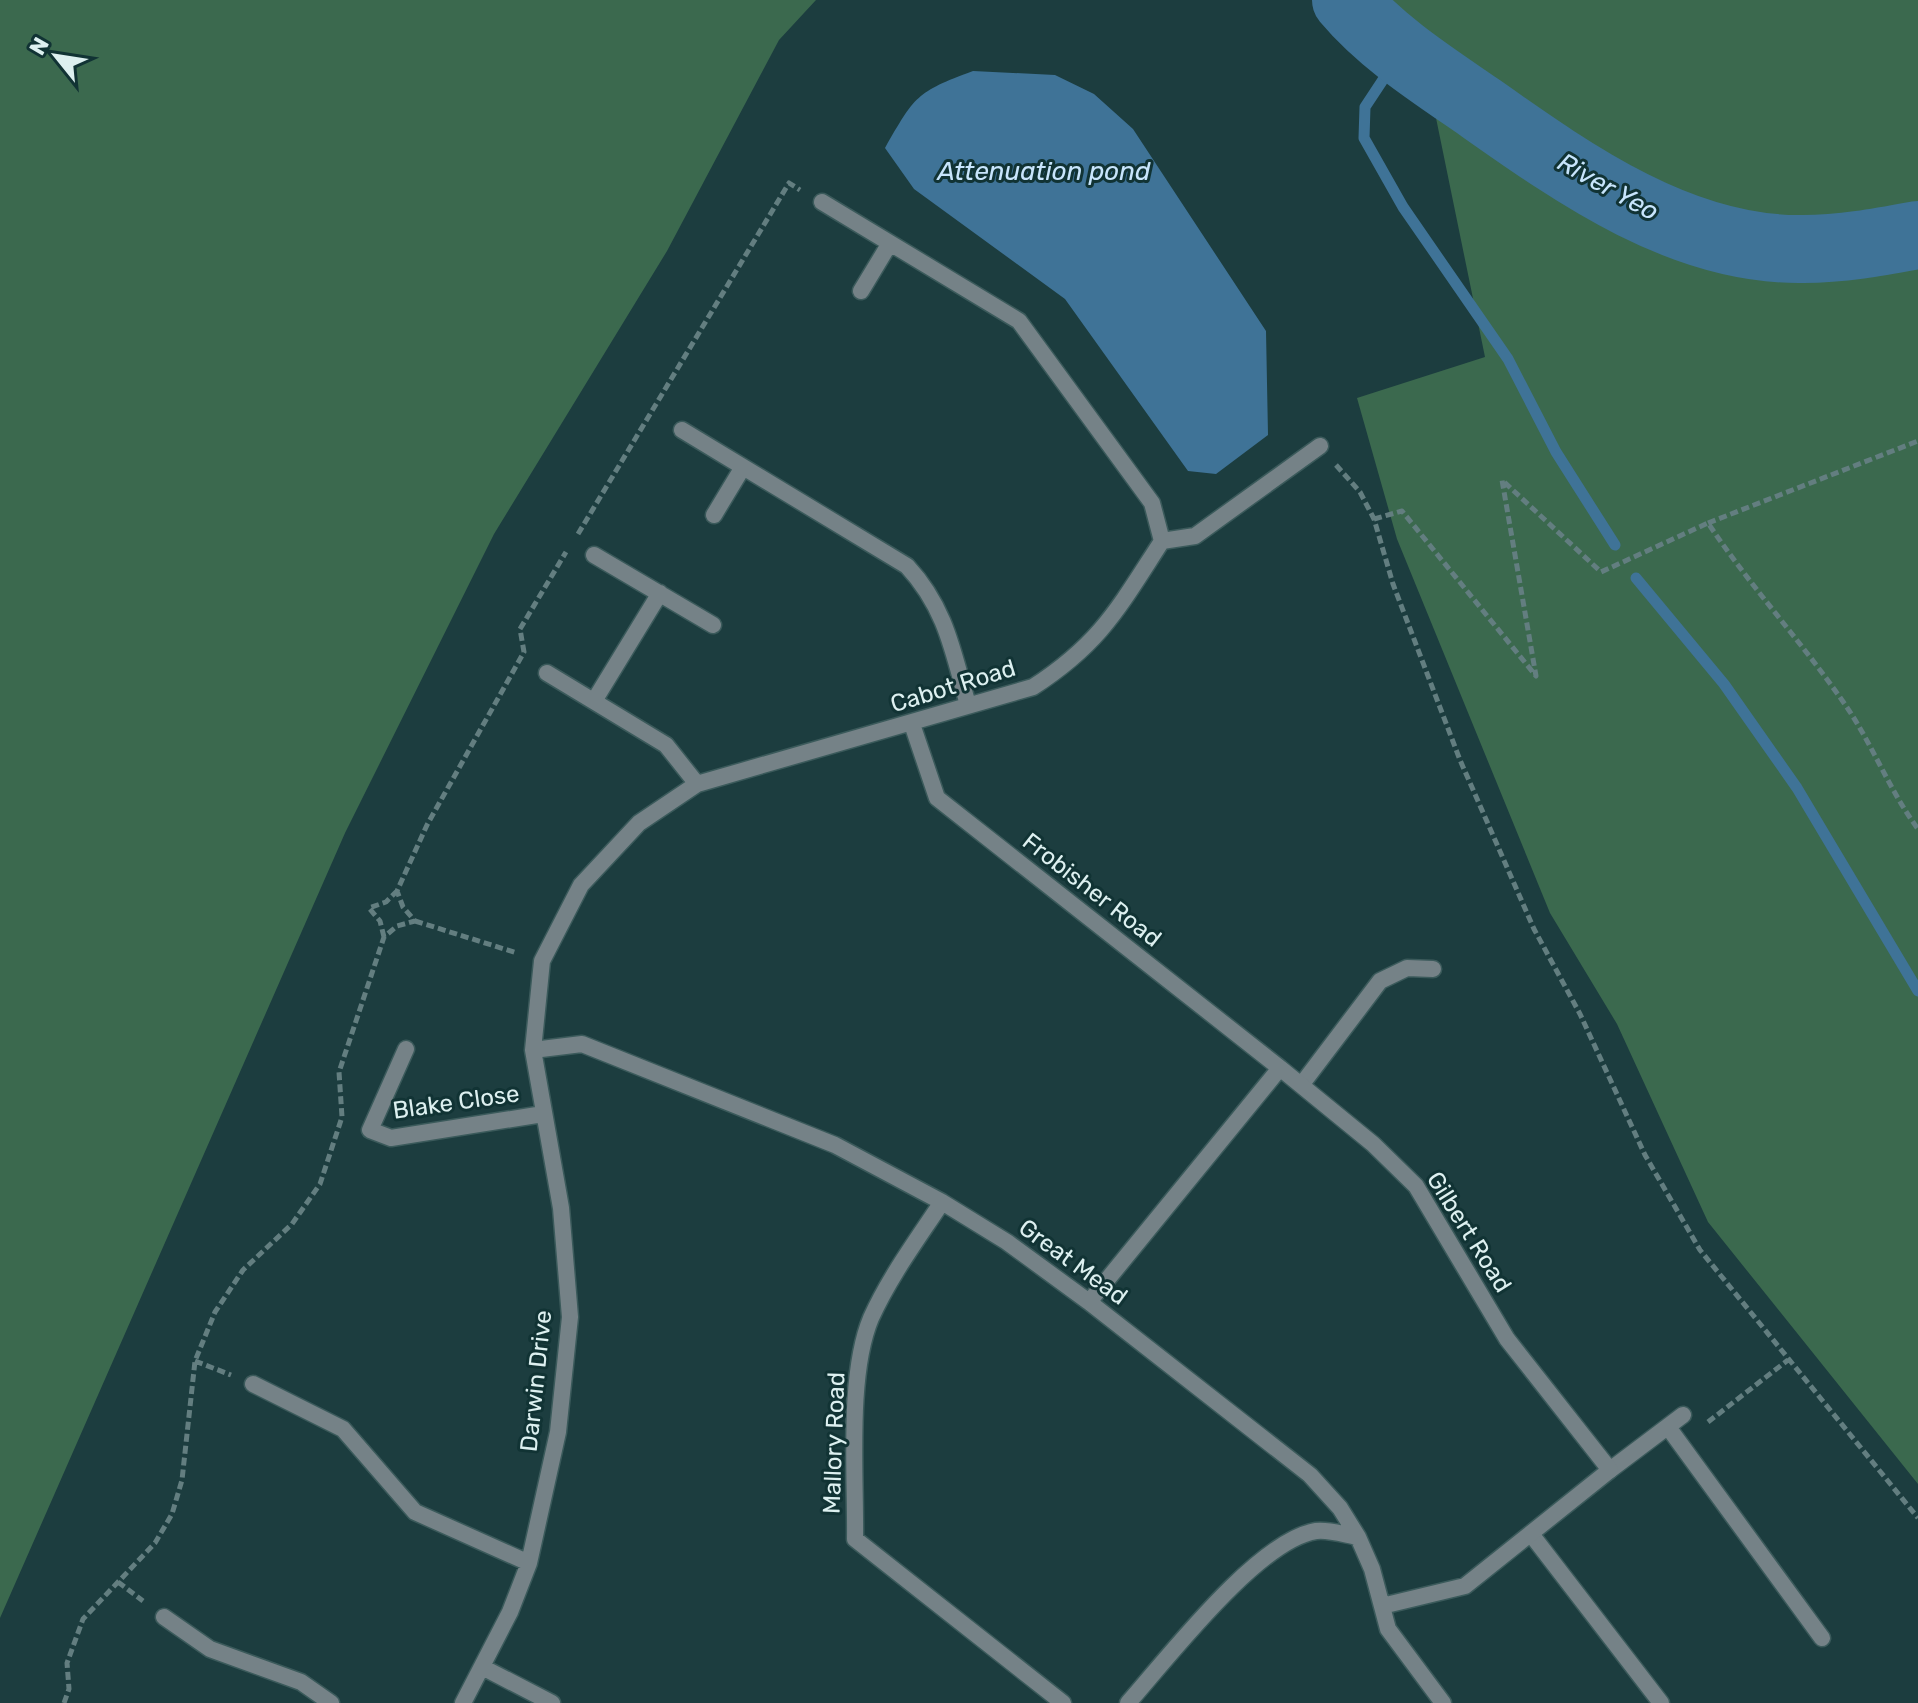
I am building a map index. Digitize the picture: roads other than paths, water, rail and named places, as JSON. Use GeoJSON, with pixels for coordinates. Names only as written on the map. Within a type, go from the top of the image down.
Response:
{"type":"FeatureCollection","features":[{"type":"Feature","properties":{"kind":"street"},"geometry":{"type":"LineString","coordinates":[[822,202],[1019,321],[1152,503],[1162,541],[1195,536],[1320,446]]}},
{"type":"Feature","properties":{"kind":"street"},"geometry":{"type":"LineString","coordinates":[[861,291],[890,243]]}},
{"type":"Feature","properties":{"kind":"street"},"geometry":{"type":"LineString","coordinates":[[682,430],[907,566],[929,589],[945,623],[968,705]]}},
{"type":"Feature","properties":{"kind":"street"},"geometry":{"type":"LineString","coordinates":[[714,515],[743,467]]}},
{"type":"Feature","properties":{"kind":"street","name":"Cabot Road"},"geometry":{"type":"LineString","coordinates":[[533,1050],[542,961],[581,885],[639,823],[697,784],[1033,687],[1072,662],[1103,631],[1162,541]]}},
{"type":"Feature","properties":{"kind":"street"},"geometry":{"type":"LineString","coordinates":[[594,555],[713,625]]}},
{"type":"Feature","properties":{"kind":"street"},"geometry":{"type":"LineString","coordinates":[[594,701],[660,593]]}},
{"type":"Feature","properties":{"kind":"street"},"geometry":{"type":"LineString","coordinates":[[547,673],[666,745],[697,784]]}},
{"type":"Feature","properties":{"kind":"street","name":"Frobisher Road"},"geometry":{"type":"LineString","coordinates":[[912,724],[937,798],[1280,1068]]}},
{"type":"Feature","properties":{"kind":"street"},"geometry":{"type":"LineString","coordinates":[[1302,1084],[1380,981],[1407,968],[1433,969]]}},
{"type":"Feature","properties":{"kind":"street","name":"Great Mead"},"geometry":{"type":"LineString","coordinates":[[533,1050],[582,1044],[835,1145],[942,1202],[1007,1242],[1089,1302],[1310,1475],[1340,1508],[1358,1537],[1388,1629],[1443,1703]]}},
{"type":"Feature","properties":{"kind":"street","name":"Blake Close"},"geometry":{"type":"LineString","coordinates":[[406,1049],[370,1130],[391,1138],[543,1114]]}},
{"type":"Feature","properties":{"kind":"street","name":"Darwin Drive"},"geometry":{"type":"LineString","coordinates":[[463,1703],[484,1668],[529,1563],[558,1432],[570,1317],[561,1208],[533,1050]]}},
{"type":"Feature","properties":{"kind":"street"},"geometry":{"type":"LineString","coordinates":[[1089,1302],[1280,1068]]}},
{"type":"Feature","properties":{"kind":"street","name":"Gilbert Road"},"geometry":{"type":"LineString","coordinates":[[1280,1068],[1373,1144],[1416,1186],[1507,1339],[1610,1470]]}},
{"type":"Feature","properties":{"kind":"street","name":"Mallory Road"},"geometry":{"type":"LineString","coordinates":[[942,1202],[892,1276],[870,1321],[858,1371],[855,1539],[1063,1703]]}},
{"type":"Feature","properties":{"kind":"street"},"geometry":{"type":"LineString","coordinates":[[253,1384],[343,1429],[415,1512],[529,1563]]}},
{"type":"Feature","properties":{"kind":"street"},"geometry":{"type":"LineString","coordinates":[[1382,1606],[1465,1586],[1683,1415]]}},
{"type":"Feature","properties":{"kind":"street"},"geometry":{"type":"LineString","coordinates":[[1668,1427],[1822,1638]]}},
{"type":"Feature","properties":{"kind":"street"},"geometry":{"type":"LineString","coordinates":[[1128,1703],[1243,1574],[1279,1548],[1316,1530],[1358,1537]]}},
{"type":"Feature","properties":{"kind":"street"},"geometry":{"type":"LineString","coordinates":[[1531,1534],[1661,1703]]}},
{"type":"Feature","properties":{"kind":"street"},"geometry":{"type":"LineString","coordinates":[[164,1617],[210,1649],[301,1682],[331,1703]]}},
{"type":"Feature","properties":{"kind":"street"},"geometry":{"type":"LineString","coordinates":[[484,1668],[552,1703]]}},
{"type":"Feature","properties":{"kind":"water","name":"Attenuation pond"},"geometry":{"type":"Polygon","coordinates":[[[973,71],[1055,75],[1094,94],[1133,129],[1266,331],[1268,435],[1216,474],[1188,471],[1065,299],[914,189],[885,148],[903,117],[919,98],[939,85],[973,71]]]}},
{"type":"Feature","properties":{"kind":"waterway","name":"River Yeo"},"geometry":{"type":"LineString","coordinates":[[1346,0],[1409,58],[1553,158],[1631,204],[1672,223],[1715,237],[1758,246],[1803,249],[1875,243],[1918,235]]}},
{"type":"Feature","properties":{"kind":"waterway"},"geometry":{"type":"LineString","coordinates":[[1402,51],[1365,107],[1364,138],[1403,207],[1508,359],[1556,452],[1615,545]]}},
{"type":"Feature","properties":{"kind":"waterway"},"geometry":{"type":"LineString","coordinates":[[1636,578],[1724,684],[1797,788],[1918,991]]}}]}
